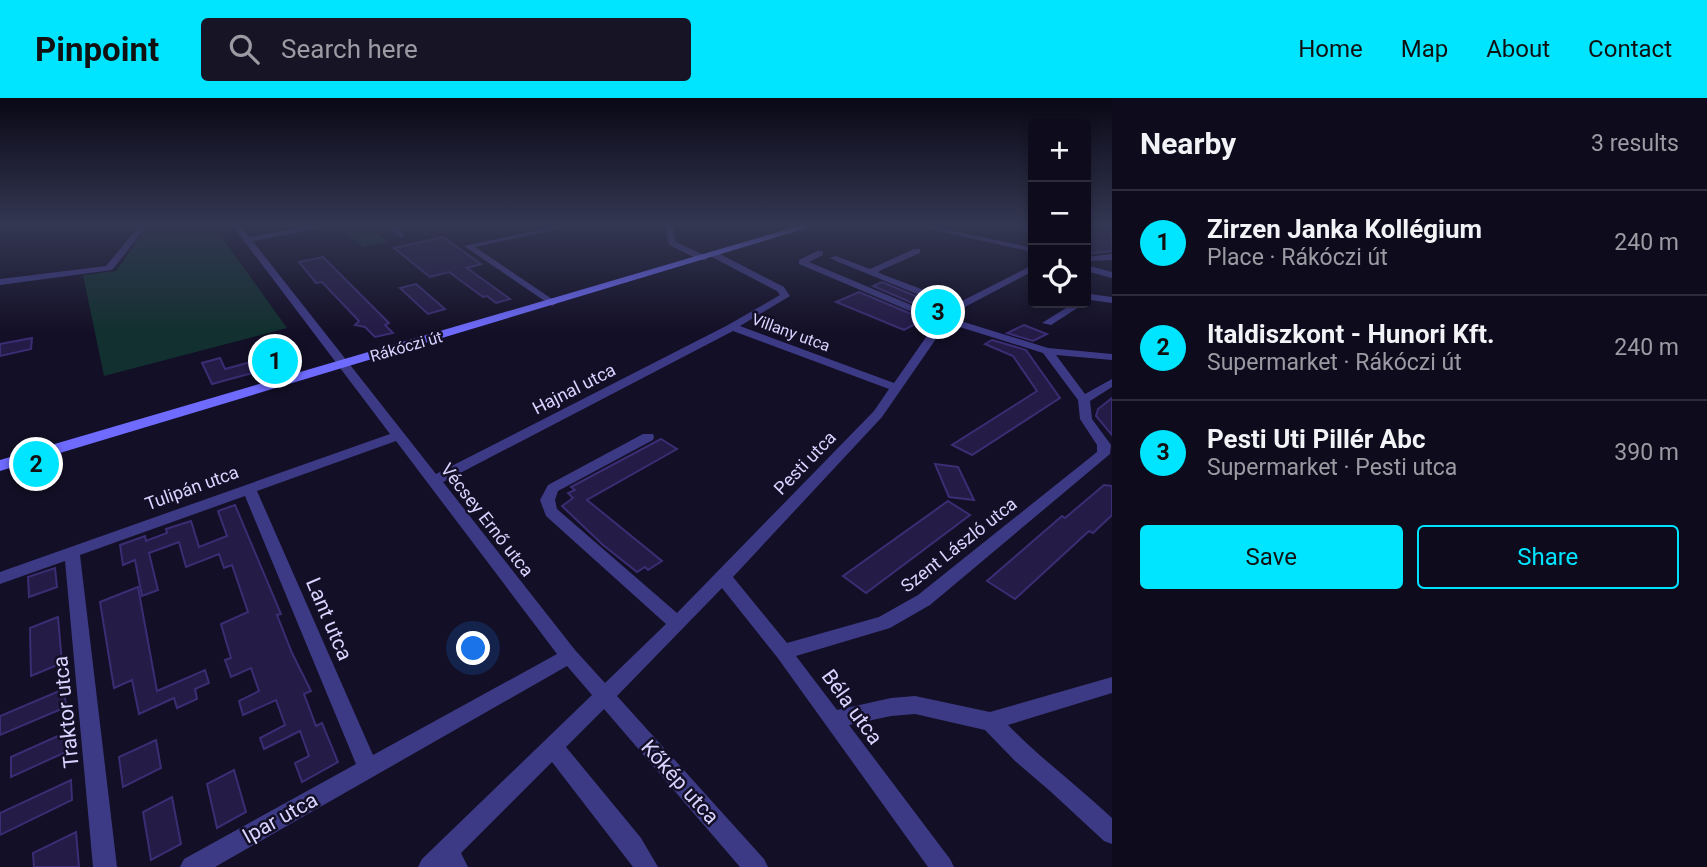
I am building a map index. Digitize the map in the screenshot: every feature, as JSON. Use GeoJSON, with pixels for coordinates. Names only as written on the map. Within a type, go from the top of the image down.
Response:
{"type":"FeatureCollection","features":[{"type":"Feature","properties":{"kind":"street"},"geometry":{"type":"LineString","coordinates":[[0,282],[109,268],[115,261]]}},
{"type":"Feature","properties":{"kind":"street","name":"Vécsey Ernő utca"},"geometry":{"type":"LineString","coordinates":[[262,261],[569,656],[604,696]]}},
{"type":"Feature","properties":{"kind":"street"},"geometry":{"type":"LineString","coordinates":[[490,261],[551,303]]}},
{"type":"Feature","properties":{"kind":"street","name":"Rákóczi út"},"geometry":{"type":"LineString","coordinates":[[0,466],[693,261]]}},
{"type":"Feature","properties":{"kind":"street","name":"Villany utca"},"geometry":{"type":"LineString","coordinates":[[719,261],[785,292],[782,298],[732,327]]}},
{"type":"Feature","properties":{"kind":"street"},"geometry":{"type":"LineString","coordinates":[[804,261],[802,262],[913,309],[952,312]]}},
{"type":"Feature","properties":{"kind":"street"},"geometry":{"type":"LineString","coordinates":[[841,261],[875,274],[952,312],[1047,351],[1112,357]]}},
{"type":"Feature","properties":{"kind":"street"},"geometry":{"type":"LineString","coordinates":[[875,274],[874,270],[895,261]]}},
{"type":"Feature","properties":{"kind":"street"},"geometry":{"type":"LineString","coordinates":[[1091,269],[1112,275]]}},
{"type":"Feature","properties":{"kind":"street","name":"Pesti utca"},"geometry":{"type":"LineString","coordinates":[[444,862],[552,746],[678,624],[878,414],[952,312],[1028,271]]}},
{"type":"Feature","properties":{"kind":"street"},"geometry":{"type":"LineString","coordinates":[[1091,297],[1112,300]]}},
{"type":"Feature","properties":{"kind":"street"},"geometry":{"type":"LineString","coordinates":[[1047,323],[1072,308]]}},
{"type":"Feature","properties":{"kind":"street","name":"Villany utca"},"geometry":{"type":"LineString","coordinates":[[732,327],[897,388]]}},
{"type":"Feature","properties":{"kind":"street","name":"Hajnal utca"},"geometry":{"type":"LineString","coordinates":[[433,481],[732,327]]}},
{"type":"Feature","properties":{"kind":"street","name":"Szent László utca"},"geometry":{"type":"LineString","coordinates":[[783,652],[884,623],[924,600],[1108,456],[1104,444],[1086,419],[1084,400],[1047,351]]}},
{"type":"Feature","properties":{"kind":"street"},"geometry":{"type":"LineString","coordinates":[[1084,400],[1112,382]]}},
{"type":"Feature","properties":{"kind":"street","name":"Tulipán utca"},"geometry":{"type":"LineString","coordinates":[[0,578],[397,436]]}},
{"type":"Feature","properties":{"kind":"street"},"geometry":{"type":"LineString","coordinates":[[648,437],[553,488],[547,505],[551,512],[678,624]]}},
{"type":"Feature","properties":{"kind":"street","name":"Lant utca"},"geometry":{"type":"LineString","coordinates":[[249,488],[368,768]]}},
{"type":"Feature","properties":{"kind":"street","name":"Traktor utca"},"geometry":{"type":"LineString","coordinates":[[72,553],[105,867]]}},
{"type":"Feature","properties":{"kind":"street","name":"Béla utca"},"geometry":{"type":"LineString","coordinates":[[723,577],[783,652],[942,867]]}},
{"type":"Feature","properties":{"kind":"street","name":"Ipar utca"},"geometry":{"type":"LineString","coordinates":[[192,867],[569,656]]}},
{"type":"Feature","properties":{"kind":"street"},"geometry":{"type":"LineString","coordinates":[[833,720],[905,705],[926,706],[971,720],[990,721],[1112,685]]}},
{"type":"Feature","properties":{"kind":"street","name":"Kőkép utca"},"geometry":{"type":"LineString","coordinates":[[604,696],[756,867]]}},
{"type":"Feature","properties":{"kind":"street"},"geometry":{"type":"LineString","coordinates":[[990,721],[1022,754],[1112,833]]}},
{"type":"Feature","properties":{"kind":"street"},"geometry":{"type":"LineString","coordinates":[[552,746],[633,846],[646,867]]}},
{"type":"Feature","properties":{"kind":"green space"},"geometry":{"type":"Polygon","coordinates":[[[123,261],[239,261],[287,328],[104,376],[83,275],[116,271],[123,261]]]}},
{"type":"Feature","properties":{"kind":"building"},"geometry":{"type":"Polygon","coordinates":[[[327,261],[389,323],[385,325],[393,333],[375,337],[365,327],[355,325],[359,321],[322,282],[316,283],[299,262],[327,261]]]}},
{"type":"Feature","properties":{"kind":"building"},"geometry":{"type":"Polygon","coordinates":[[[410,261],[477,261],[481,264],[467,268],[510,299],[496,303],[487,296],[483,297],[449,272],[430,277],[410,261]]]}},
{"type":"Feature","properties":{"kind":"building"},"geometry":{"type":"Polygon","coordinates":[[[882,282],[942,307],[936,310],[917,305],[873,286],[882,282]]]}},
{"type":"Feature","properties":{"kind":"building"},"geometry":{"type":"Polygon","coordinates":[[[416,284],[445,309],[428,314],[400,288],[416,284]]]}},
{"type":"Feature","properties":{"kind":"building"},"geometry":{"type":"Polygon","coordinates":[[[859,292],[921,317],[913,321],[917,323],[904,330],[836,302],[859,292]]]}},
{"type":"Feature","properties":{"kind":"building"},"geometry":{"type":"Polygon","coordinates":[[[1024,325],[1047,334],[1033,341],[1007,333],[1024,325]]]}},
{"type":"Feature","properties":{"kind":"building"},"geometry":{"type":"Polygon","coordinates":[[[32,338],[31,349],[0,356],[0,344],[32,338]]]}},
{"type":"Feature","properties":{"kind":"building"},"geometry":{"type":"Polygon","coordinates":[[[286,340],[300,360],[212,384],[202,363],[220,358],[225,369],[276,355],[270,344],[286,340]]]}},
{"type":"Feature","properties":{"kind":"building"},"geometry":{"type":"Polygon","coordinates":[[[992,340],[1026,350],[1060,398],[972,455],[952,445],[1037,391],[1013,356],[985,344],[992,340]]]}},
{"type":"Feature","properties":{"kind":"building"},"geometry":{"type":"Polygon","coordinates":[[[1112,398],[1112,435],[1096,416],[1098,409],[1112,398]]]}},
{"type":"Feature","properties":{"kind":"building"},"geometry":{"type":"Polygon","coordinates":[[[661,439],[677,449],[587,500],[662,561],[648,570],[645,567],[637,572],[603,545],[562,506],[573,498],[568,493],[575,490],[571,487],[661,439]]]}},
{"type":"Feature","properties":{"kind":"building"},"geometry":{"type":"Polygon","coordinates":[[[935,464],[958,467],[974,500],[949,497],[935,464]]]}},
{"type":"Feature","properties":{"kind":"building"},"geometry":{"type":"Polygon","coordinates":[[[1104,485],[1112,486],[1112,515],[1093,533],[1089,531],[1015,599],[987,581],[1062,516],[1065,518],[1104,485]]]}},
{"type":"Feature","properties":{"kind":"building"},"geometry":{"type":"Polygon","coordinates":[[[948,501],[970,515],[866,593],[843,576],[948,501]]]}},
{"type":"Feature","properties":{"kind":"building"},"geometry":{"type":"Polygon","coordinates":[[[235,505],[281,614],[277,615],[292,653],[311,691],[304,694],[316,726],[322,723],[338,762],[302,782],[295,763],[309,756],[300,731],[264,749],[260,738],[285,725],[276,700],[243,715],[239,701],[259,691],[251,668],[231,677],[225,660],[231,658],[221,624],[248,612],[232,565],[224,568],[219,554],[186,567],[179,542],[149,553],[158,590],[142,596],[135,560],[123,565],[120,545],[145,536],[146,541],[167,533],[166,529],[191,521],[199,547],[227,536],[218,511],[235,505]]]}},
{"type":"Feature","properties":{"kind":"building"},"geometry":{"type":"Polygon","coordinates":[[[55,568],[57,587],[29,597],[28,577],[55,568]]]}},
{"type":"Feature","properties":{"kind":"building"},"geometry":{"type":"Polygon","coordinates":[[[138,587],[157,691],[205,670],[209,683],[195,689],[197,699],[177,708],[174,698],[139,714],[132,680],[114,688],[100,602],[138,587]]]}},
{"type":"Feature","properties":{"kind":"building"},"geometry":{"type":"Polygon","coordinates":[[[58,617],[62,663],[31,676],[30,628],[58,617]]]}},
{"type":"Feature","properties":{"kind":"building"},"geometry":{"type":"Polygon","coordinates":[[[64,689],[66,707],[0,735],[0,716],[64,689]]]}},
{"type":"Feature","properties":{"kind":"building"},"geometry":{"type":"Polygon","coordinates":[[[69,731],[70,750],[11,777],[11,757],[69,731]]]}},
{"type":"Feature","properties":{"kind":"building"},"geometry":{"type":"Polygon","coordinates":[[[156,740],[161,768],[123,787],[119,757],[156,740]]]}},
{"type":"Feature","properties":{"kind":"building"},"geometry":{"type":"Polygon","coordinates":[[[234,770],[246,812],[217,828],[207,784],[234,770]]]}},
{"type":"Feature","properties":{"kind":"building"},"geometry":{"type":"Polygon","coordinates":[[[71,780],[72,800],[0,835],[0,813],[71,780]]]}},
{"type":"Feature","properties":{"kind":"building"},"geometry":{"type":"Polygon","coordinates":[[[172,797],[181,844],[151,860],[143,812],[172,797]]]}},
{"type":"Feature","properties":{"kind":"building"},"geometry":{"type":"Polygon","coordinates":[[[76,832],[79,867],[34,867],[33,853],[76,832]]]}},
{"type":"Feature","properties":{"kind":"place","name":"Pesti Uti Pillér Abc"},"geometry":{"type":"Point","coordinates":[938,312]}},
{"type":"Feature","properties":{"kind":"place","name":"Zirzen Janka Kollégium"},"geometry":{"type":"Point","coordinates":[275,361]}},
{"type":"Feature","properties":{"kind":"place","name":"Italdiszkont - Hunori Kft."},"geometry":{"type":"Point","coordinates":[36,464]}}]}
